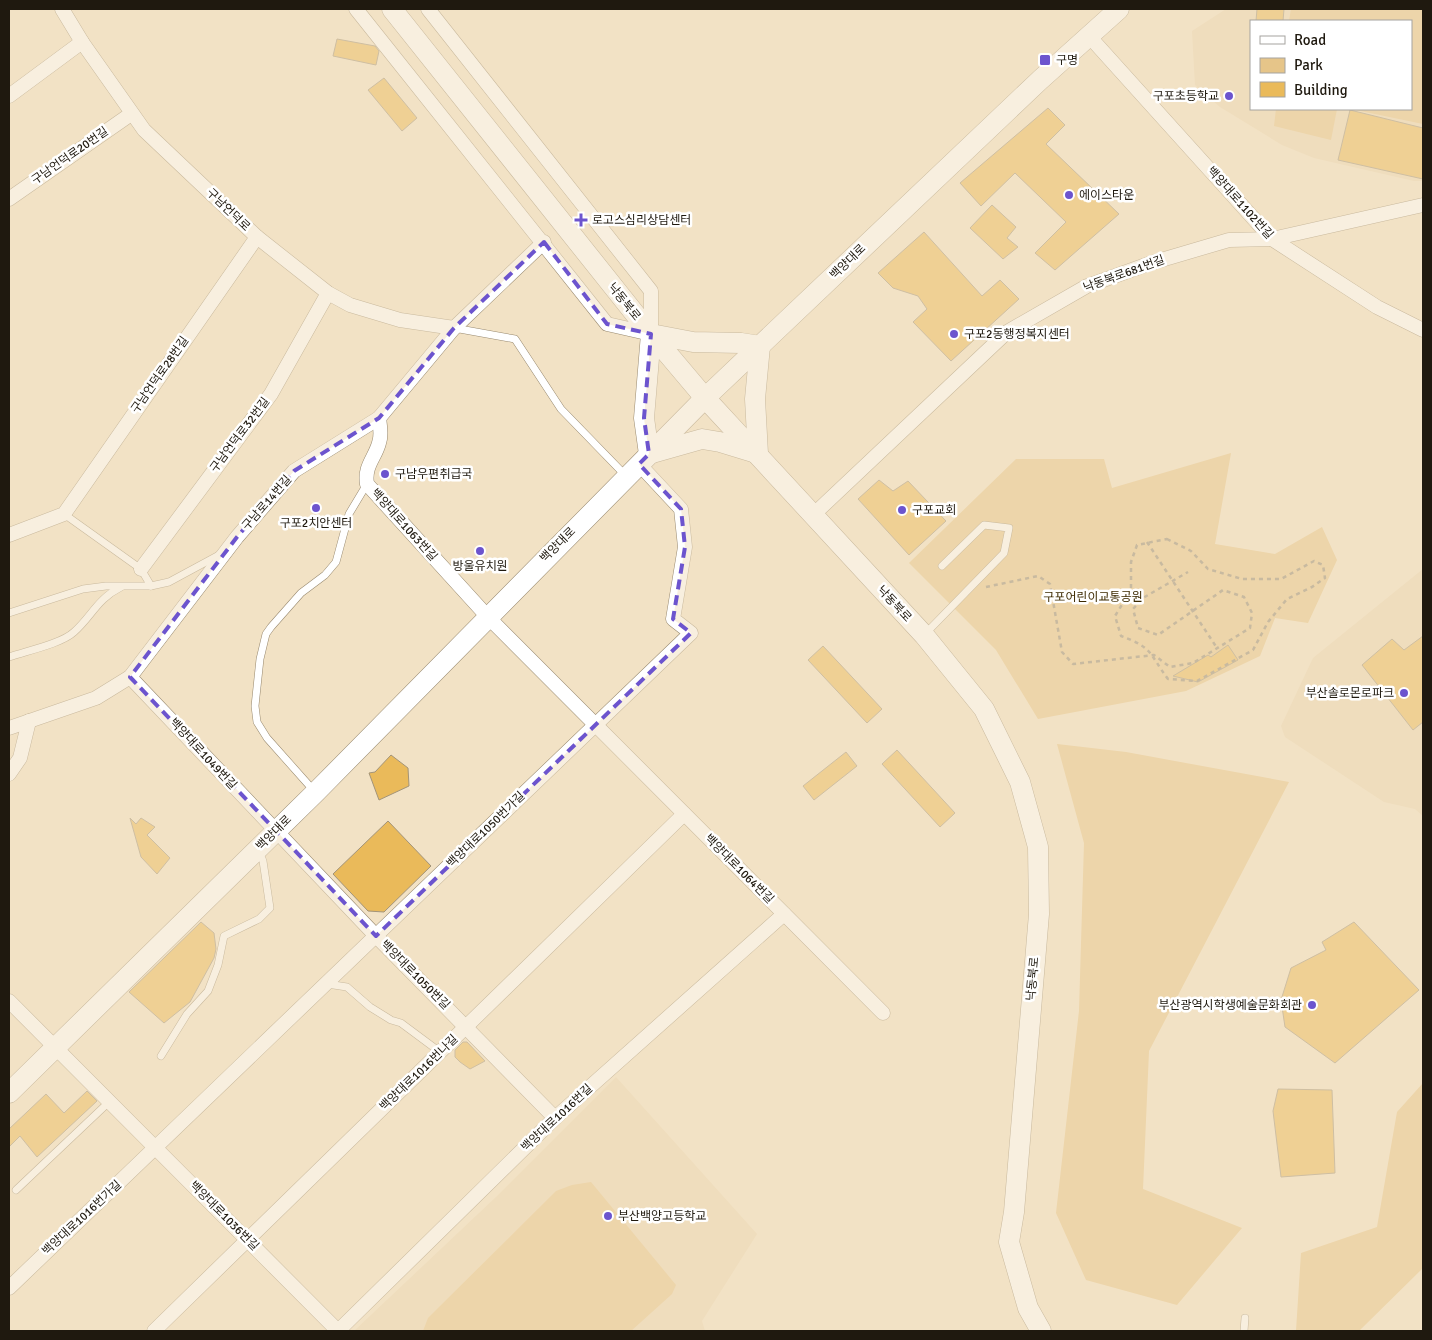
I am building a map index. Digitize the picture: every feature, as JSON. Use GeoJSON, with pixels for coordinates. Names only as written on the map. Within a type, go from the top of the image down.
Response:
{"type":"FeatureCollection","features":[{"type":"Feature","properties":{"kind":"main road","name":"낙동북로"},"geometry":{"type":"LineString","coordinates":[[392,9],[621,298],[705,398],[924,635],[984,709],[1020,782],[1038,848],[1039,914],[1014,1212],[1009,1242],[1028,1308],[1041,1331]]}},
{"type":"Feature","properties":{"kind":"main road","name":"백양대로"},"geometry":{"type":"LineString","coordinates":[[9,1093],[49,1042],[258,850],[487,616],[705,398],[932,181],[1089,36],[1102,16],[1120,9]]}},
{"type":"Feature","properties":{"kind":"main road"},"geometry":{"type":"LineString","coordinates":[[651,334],[693,342],[741,343],[760,346],[755,399],[758,454],[720,442],[702,439],[638,465],[651,334]]}},
{"type":"Feature","properties":{"kind":"street","name":"구남언덕로"},"geometry":{"type":"LineString","coordinates":[[62,9],[82,42],[144,130],[257,237],[328,293],[350,305],[400,320],[454,328]]}},
{"type":"Feature","properties":{"kind":"street"},"geometry":{"type":"LineString","coordinates":[[356,9],[544,242],[607,324],[651,334],[651,291],[428,9]]}},
{"type":"Feature","properties":{"kind":"street","name":"백양대로1102번길"},"geometry":{"type":"LineString","coordinates":[[1089,36],[1272,239],[1376,306],[1423,330]]}},
{"type":"Feature","properties":{"kind":"street"},"geometry":{"type":"LineString","coordinates":[[9,96],[82,42]]}},
{"type":"Feature","properties":{"kind":"street","name":"구남언덕로20번길"},"geometry":{"type":"LineString","coordinates":[[9,199],[131,114]]}},
{"type":"Feature","properties":{"kind":"street","name":"낙동북로681번길"},"geometry":{"type":"LineString","coordinates":[[812,516],[1007,332],[1088,286],[1144,266],[1229,240],[1272,239],[1423,204]]}},
{"type":"Feature","properties":{"kind":"street","name":"구남언덕로28번길"},"geometry":{"type":"LineString","coordinates":[[64,514],[257,237]]}},
{"type":"Feature","properties":{"kind":"street","name":"구남로14번길"},"geometry":{"type":"LineString","coordinates":[[9,728],[96,698],[130,677],[226,551],[294,471],[379,418],[454,328],[544,242]]}},
{"type":"Feature","properties":{"kind":"street","name":"구남언덕로32번길"},"geometry":{"type":"LineString","coordinates":[[140,569],[271,394],[328,293]]}},
{"type":"Feature","properties":{"kind":"street","name":"백양대로1063번길"},"geometry":{"type":"LineString","coordinates":[[379,418],[379,444],[367,466],[365,474],[367,484],[487,616]]}},
{"type":"Feature","properties":{"kind":"street"},"geometry":{"type":"LineString","coordinates":[[595,725],[690,633],[673,619],[686,547],[681,509],[638,465]]}},
{"type":"Feature","properties":{"kind":"street"},"geometry":{"type":"LineString","coordinates":[[9,535],[64,514]]}},
{"type":"Feature","properties":{"kind":"street","name":"백양대로1064번길"},"geometry":{"type":"LineString","coordinates":[[487,616],[883,1013]]}},
{"type":"Feature","properties":{"kind":"street","name":"백양대로1049번길"},"geometry":{"type":"LineString","coordinates":[[130,677],[276,831]]}},
{"type":"Feature","properties":{"kind":"street"},"geometry":{"type":"LineString","coordinates":[[9,774],[20,758],[29,721]]}},
{"type":"Feature","properties":{"kind":"street","name":"백양대로1050번가길"},"geometry":{"type":"LineString","coordinates":[[326,984],[595,725]]}},
{"type":"Feature","properties":{"kind":"street","name":"백양대로1016번나길"},"geometry":{"type":"LineString","coordinates":[[154,1331],[684,814]]}},
{"type":"Feature","properties":{"kind":"street","name":"백양대로1050번길"},"geometry":{"type":"LineString","coordinates":[[276,831],[555,1118]]}},
{"type":"Feature","properties":{"kind":"street","name":"백양대로1016번길"},"geometry":{"type":"LineString","coordinates":[[338,1331],[555,1118],[784,914]]}},
{"type":"Feature","properties":{"kind":"street","name":"백양대로1016번가길"},"geometry":{"type":"LineString","coordinates":[[9,1288],[326,984]]}},
{"type":"Feature","properties":{"kind":"street","name":"백양대로1036번길"},"geometry":{"type":"LineString","coordinates":[[9,1001],[338,1331]]}},
{"type":"Feature","properties":{"kind":"lane"},"geometry":{"type":"LineString","coordinates":[[454,328],[515,339],[561,409],[638,465]]}},
{"type":"Feature","properties":{"kind":"lane"},"geometry":{"type":"LineString","coordinates":[[316,792],[267,738],[257,722],[255,706],[260,659],[266,634],[271,627],[301,593],[325,575],[336,562],[349,514],[367,484]]}},
{"type":"Feature","properties":{"kind":"lane"},"geometry":{"type":"LineString","coordinates":[[64,514],[140,569],[151,586]]}},
{"type":"Feature","properties":{"kind":"lane"},"geometry":{"type":"LineString","coordinates":[[924,635],[1004,553],[1008,528],[984,525],[942,566]]}},
{"type":"Feature","properties":{"kind":"lane"},"geometry":{"type":"LineString","coordinates":[[9,613],[83,589],[151,586],[181,578],[226,551]]}},
{"type":"Feature","properties":{"kind":"lane"},"geometry":{"type":"LineString","coordinates":[[9,657],[67,637],[77,629],[99,601],[124,586]]}},
{"type":"Feature","properties":{"kind":"lane"},"geometry":{"type":"LineString","coordinates":[[162,1056],[187,1014],[208,991],[218,965],[224,936],[259,919],[270,908],[263,860],[258,850]]}},
{"type":"Feature","properties":{"kind":"lane"},"geometry":{"type":"LineString","coordinates":[[326,984],[347,987],[370,1007],[391,1020],[402,1023],[440,1052]]}},
{"type":"Feature","properties":{"kind":"lane"},"geometry":{"type":"LineString","coordinates":[[16,1190],[109,1102]]}},
{"type":"Feature","properties":{"kind":"lane"},"geometry":{"type":"LineString","coordinates":[[1244,1331],[1245,1318]]}},
{"type":"Feature","properties":{"kind":"path"},"geometry":{"type":"LineString","coordinates":[[1154,655],[1157,665],[1168,679],[1198,681],[1254,650],[1268,622],[1287,599],[1312,587],[1325,578],[1323,565],[1314,562],[1281,579],[1242,579],[1208,569],[1191,551],[1167,539],[1138,545],[1131,562],[1131,590],[1115,616],[1121,636],[1141,643],[1170,667],[1193,663],[1250,628],[1252,613],[1244,597],[1223,590],[1158,634],[1138,628],[1133,609],[1142,598],[1188,572]]}},
{"type":"Feature","properties":{"kind":"path"},"geometry":{"type":"LineString","coordinates":[[1147,542],[1217,648]]}},
{"type":"Feature","properties":{"kind":"path"},"geometry":{"type":"LineString","coordinates":[[965,591],[1038,576],[1050,584],[1062,652],[1073,664],[1154,655]]}},
{"type":"Feature","properties":{"kind":"highlighted area"},"geometry":{"type":"Polygon","coordinates":[[[544,242],[607,324],[651,334],[644,418],[649,454],[639,464],[681,509],[685,547],[673,619],[691,633],[376,936],[130,677],[237,537],[294,471],[379,418],[454,328],[544,242]]]}},
{"type":"Feature","properties":{"kind":"shaded area","name":"구포초등학교"},"geometry":{"type":"Polygon","coordinates":[[[1226,9],[1423,9],[1423,181],[1414,181],[1314,158],[1282,145],[1220,107],[1195,85],[1192,31],[1226,9]]]}},
{"type":"Feature","properties":{"kind":"shaded area"},"geometry":{"type":"Polygon","coordinates":[[[1423,569],[1423,816],[1415,809],[1384,802],[1285,737],[1281,726],[1313,658],[1423,569]]]}},
{"type":"Feature","properties":{"kind":"shaded area","name":"부산백양고등학교"},"geometry":{"type":"Polygon","coordinates":[[[616,1077],[757,1234],[702,1321],[705,1331],[354,1331],[496,1197],[616,1077]]]}},
{"type":"Feature","properties":{"kind":"green space"},"geometry":{"type":"Polygon","coordinates":[[[1291,9],[1423,9],[1423,124],[1356,110],[1412,110],[1412,20],[1289,20],[1291,9]]]}},
{"type":"Feature","properties":{"kind":"green space"},"geometry":{"type":"Polygon","coordinates":[[[1276,110],[1337,110],[1331,140],[1274,126],[1276,110]]]}},
{"type":"Feature","properties":{"kind":"green space","name":"구포어린이교통공원"},"geometry":{"type":"Polygon","coordinates":[[[1231,453],[1215,544],[1275,554],[1322,527],[1337,560],[1308,623],[1275,618],[1260,656],[1186,691],[1038,719],[996,650],[909,563],[1016,459],[1104,459],[1112,488],[1231,453]]]}},
{"type":"Feature","properties":{"kind":"green space"},"geometry":{"type":"Polygon","coordinates":[[[1057,744],[1126,752],[1289,782],[1149,1051],[1143,1189],[1242,1228],[1177,1305],[1086,1280],[1056,1213],[1079,1011],[1084,843],[1057,744]]]}},
{"type":"Feature","properties":{"kind":"green space"},"geometry":{"type":"Polygon","coordinates":[[[1423,1083],[1423,1268],[1359,1331],[1296,1331],[1301,1253],[1377,1227],[1397,1112],[1423,1083]]]}},
{"type":"Feature","properties":{"kind":"green space"},"geometry":{"type":"Polygon","coordinates":[[[591,1182],[676,1285],[672,1294],[631,1331],[423,1331],[428,1318],[556,1191],[572,1185],[591,1182]]]}},
{"type":"Feature","properties":{"kind":"building"},"geometry":{"type":"Polygon","coordinates":[[[1257,9],[1284,9],[1283,20],[1256,20],[1257,9]]]}},
{"type":"Feature","properties":{"kind":"building"},"geometry":{"type":"Polygon","coordinates":[[[337,39],[375,46],[379,51],[376,65],[333,56],[337,39]]]}},
{"type":"Feature","properties":{"kind":"building"},"geometry":{"type":"Polygon","coordinates":[[[384,78],[417,118],[402,131],[368,90],[384,78]]]}},
{"type":"Feature","properties":{"kind":"building","name":"에이스타운"},"geometry":{"type":"Polygon","coordinates":[[[1048,108],[1065,125],[1046,144],[1119,214],[1055,270],[1035,253],[1066,222],[1015,173],[981,206],[960,183],[1048,108]]]}},
{"type":"Feature","properties":{"kind":"building"},"geometry":{"type":"Polygon","coordinates":[[[1350,110],[1423,128],[1423,179],[1338,160],[1350,110]]]}},
{"type":"Feature","properties":{"kind":"building"},"geometry":{"type":"Polygon","coordinates":[[[992,205],[1016,227],[1007,238],[1018,247],[1003,259],[970,228],[992,205]]]}},
{"type":"Feature","properties":{"kind":"building"},"geometry":{"type":"Polygon","coordinates":[[[924,232],[982,296],[1000,280],[1019,299],[951,361],[913,322],[927,309],[918,296],[893,288],[878,273],[924,232]]]}},
{"type":"Feature","properties":{"kind":"building","name":"구포교회"},"geometry":{"type":"Polygon","coordinates":[[[879,480],[893,491],[908,481],[946,521],[909,555],[858,499],[879,480]]]}},
{"type":"Feature","properties":{"kind":"building","name":"부산솔로몬로파크"},"geometry":{"type":"Polygon","coordinates":[[[1423,636],[1423,722],[1413,730],[1362,665],[1392,639],[1404,650],[1423,636]]]}},
{"type":"Feature","properties":{"kind":"building"},"geometry":{"type":"Polygon","coordinates":[[[1228,645],[1238,660],[1198,682],[1173,676],[1208,655],[1211,657],[1228,645]]]}},
{"type":"Feature","properties":{"kind":"building"},"geometry":{"type":"Polygon","coordinates":[[[823,646],[882,709],[867,723],[808,660],[823,646]]]}},
{"type":"Feature","properties":{"kind":"building"},"geometry":{"type":"Polygon","coordinates":[[[897,750],[955,813],[940,827],[882,764],[897,750]]]}},
{"type":"Feature","properties":{"kind":"building"},"geometry":{"type":"Polygon","coordinates":[[[846,752],[857,766],[814,800],[803,786],[846,752]]]}},
{"type":"Feature","properties":{"kind":"building"},"geometry":{"type":"Polygon","coordinates":[[[391,755],[408,768],[409,786],[379,800],[369,773],[375,772],[391,755]]]}},
{"type":"Feature","properties":{"kind":"building"},"geometry":{"type":"Polygon","coordinates":[[[130,818],[136,824],[141,818],[155,827],[147,835],[170,858],[157,874],[141,857],[130,818]]]}},
{"type":"Feature","properties":{"kind":"building"},"geometry":{"type":"Polygon","coordinates":[[[388,821],[431,866],[384,912],[368,911],[333,874],[388,821]]]}},
{"type":"Feature","properties":{"kind":"building"},"geometry":{"type":"Polygon","coordinates":[[[201,922],[214,933],[216,949],[214,958],[190,1002],[164,1023],[129,992],[201,922]]]}},
{"type":"Feature","properties":{"kind":"building"},"geometry":{"type":"Polygon","coordinates":[[[1354,922],[1419,990],[1335,1063],[1285,1027],[1281,1000],[1291,968],[1326,950],[1322,942],[1354,922]]]}},
{"type":"Feature","properties":{"kind":"building"},"geometry":{"type":"Polygon","coordinates":[[[463,1042],[467,1042],[485,1061],[470,1069],[460,1062],[455,1057],[455,1050],[463,1042]]]}},
{"type":"Feature","properties":{"kind":"building"},"geometry":{"type":"Polygon","coordinates":[[[1278,1089],[1332,1090],[1335,1173],[1281,1177],[1273,1111],[1278,1089]]]}},
{"type":"Feature","properties":{"kind":"building"},"geometry":{"type":"Polygon","coordinates":[[[87,1091],[97,1101],[37,1157],[20,1136],[9,1147],[9,1129],[46,1094],[64,1113],[87,1091]]]}},
{"type":"Feature","properties":{"kind":"place","name":"구명"},"geometry":{"type":"Point","coordinates":[1045,60]}},
{"type":"Feature","properties":{"kind":"place","name":"구포초등학교"},"geometry":{"type":"Point","coordinates":[1229,96]}},
{"type":"Feature","properties":{"kind":"place","name":"에이스타운"},"geometry":{"type":"Point","coordinates":[1069,195]}},
{"type":"Feature","properties":{"kind":"place","name":"로고스심리상담센터"},"geometry":{"type":"Point","coordinates":[581,220]}},
{"type":"Feature","properties":{"kind":"place","name":"구포2동행정복지센터"},"geometry":{"type":"Point","coordinates":[954,334]}},
{"type":"Feature","properties":{"kind":"place","name":"구남우편취급국"},"geometry":{"type":"Point","coordinates":[385,474]}},
{"type":"Feature","properties":{"kind":"place","name":"구포2치안센터"},"geometry":{"type":"Point","coordinates":[316,508]}},
{"type":"Feature","properties":{"kind":"place","name":"구포교회"},"geometry":{"type":"Point","coordinates":[902,510]}},
{"type":"Feature","properties":{"kind":"place","name":"방울유치원"},"geometry":{"type":"Point","coordinates":[480,551]}},
{"type":"Feature","properties":{"kind":"place","name":"부산솔로몬로파크"},"geometry":{"type":"Point","coordinates":[1404,693]}},
{"type":"Feature","properties":{"kind":"place","name":"부산광역시학생예술문화회관"},"geometry":{"type":"Point","coordinates":[1312,1005]}},
{"type":"Feature","properties":{"kind":"place","name":"부산백양고등학교"},"geometry":{"type":"Point","coordinates":[608,1216]}}]}
